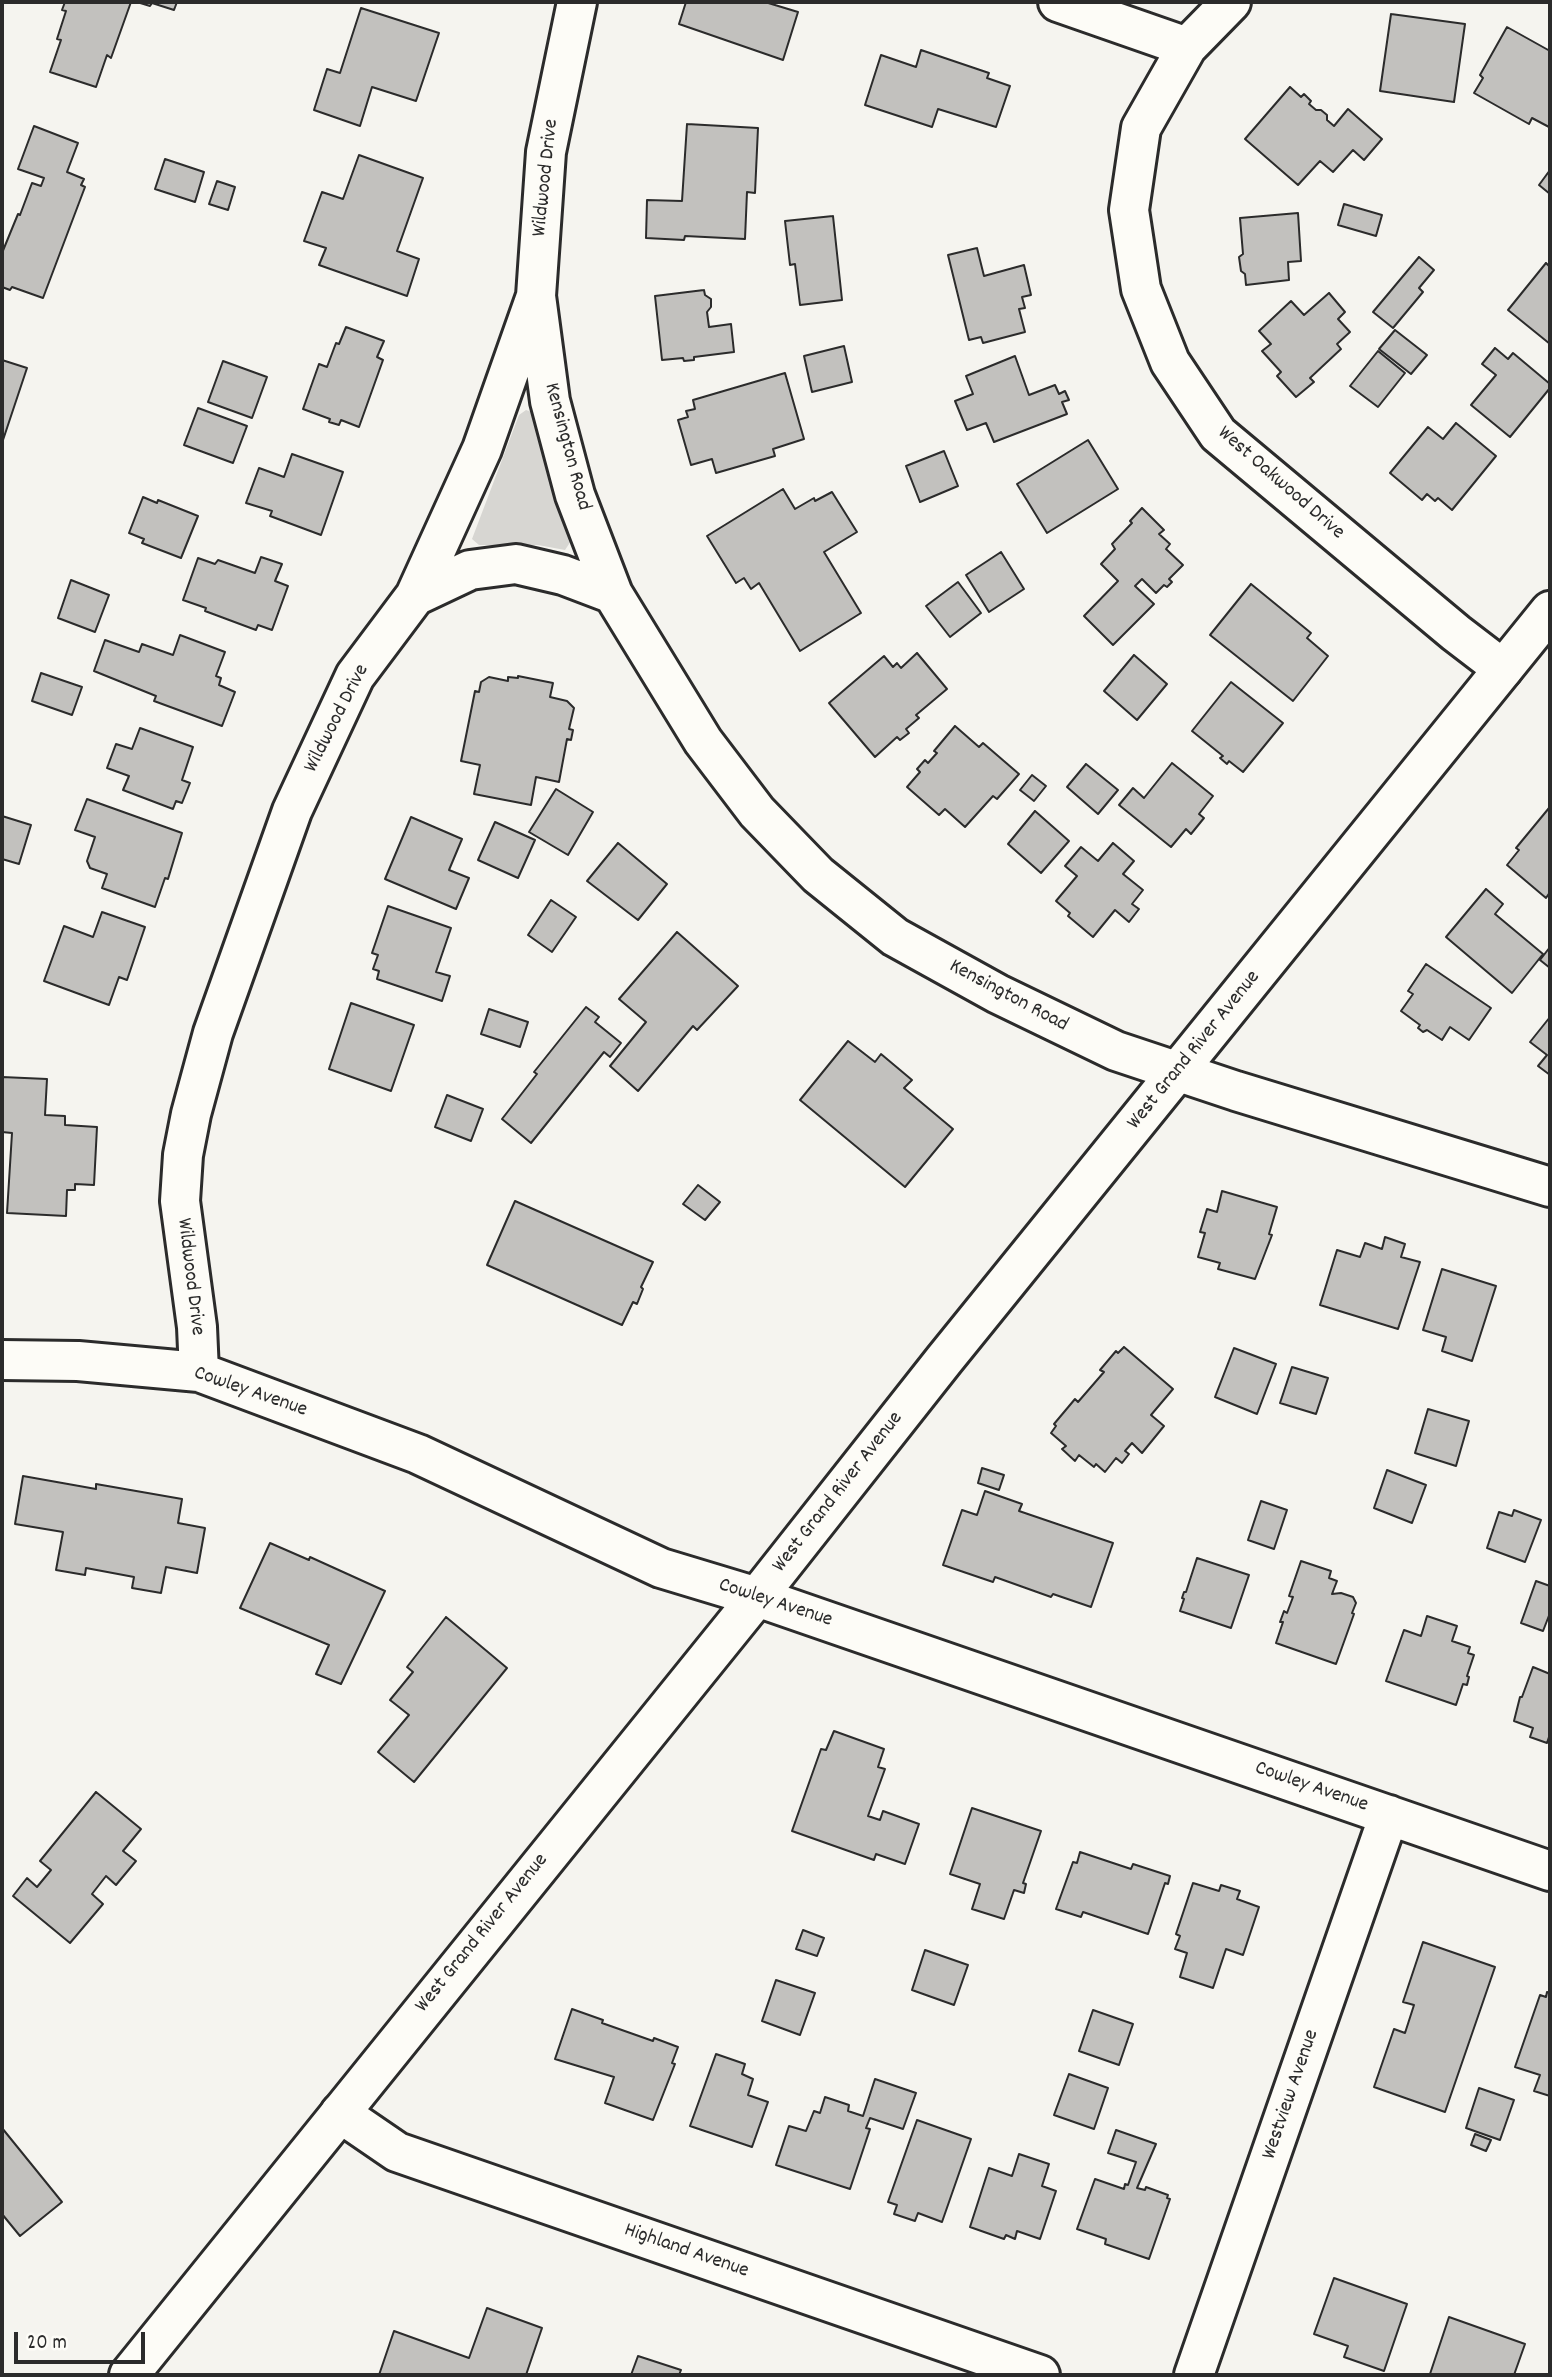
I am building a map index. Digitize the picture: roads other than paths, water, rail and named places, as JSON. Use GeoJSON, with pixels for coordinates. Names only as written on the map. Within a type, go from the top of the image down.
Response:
{"type":"FeatureCollection","features":[{"type":"Feature","properties":{"kind":"street","name":"Wildwood Drive"},"geometry":{"type":"LineString","coordinates":[[199,1372],[197,1327],[180,1201],[183,1155],[191,1114],[213,1033],[292,811],[355,676],[415,596],[482,449],[536,296],[546,152],[577,2]]}},
{"type":"Feature","properties":{"kind":"street"},"geometry":{"type":"LineString","coordinates":[[1058,2],[1187,47]]}},
{"type":"Feature","properties":{"kind":"street","name":"West Oakwood Drive"},"geometry":{"type":"LineString","coordinates":[[1231,2],[1187,47],[1141,128],[1129,210],[1141,289],[1170,362],[1219,434],[1456,633],[1503,669]]}},
{"type":"Feature","properties":{"kind":"street","name":"Kensington Road"},"geometry":{"type":"LineString","coordinates":[[536,296],[550,401],[575,495],[613,594],[703,741],[757,811],[818,875],[895,937],[998,994],[1116,1051],[1550,1186]]}},
{"type":"Feature","properties":{"kind":"street"},"geometry":{"type":"LineString","coordinates":[[415,596],[470,570],[516,564],[563,575],[613,594]]}},
{"type":"Feature","properties":{"kind":"street","name":"West Grand River Avenue"},"geometry":{"type":"LineString","coordinates":[[129,2375],[1550,611]]}},
{"type":"Feature","properties":{"kind":"street","name":"Cowley Avenue"},"geometry":{"type":"LineString","coordinates":[[2,1360],[78,1361],[199,1372],[418,1454],[661,1568],[757,1597],[1550,1871]]}},
{"type":"Feature","properties":{"kind":"street","name":"Westview Avenue"},"geometry":{"type":"LineString","coordinates":[[1194,2375],[1389,1815]]}},
{"type":"Feature","properties":{"kind":"street","name":"Highland Avenue"},"geometry":{"type":"LineString","coordinates":[[340,2113],[397,2152],[1040,2375]]}}]}
